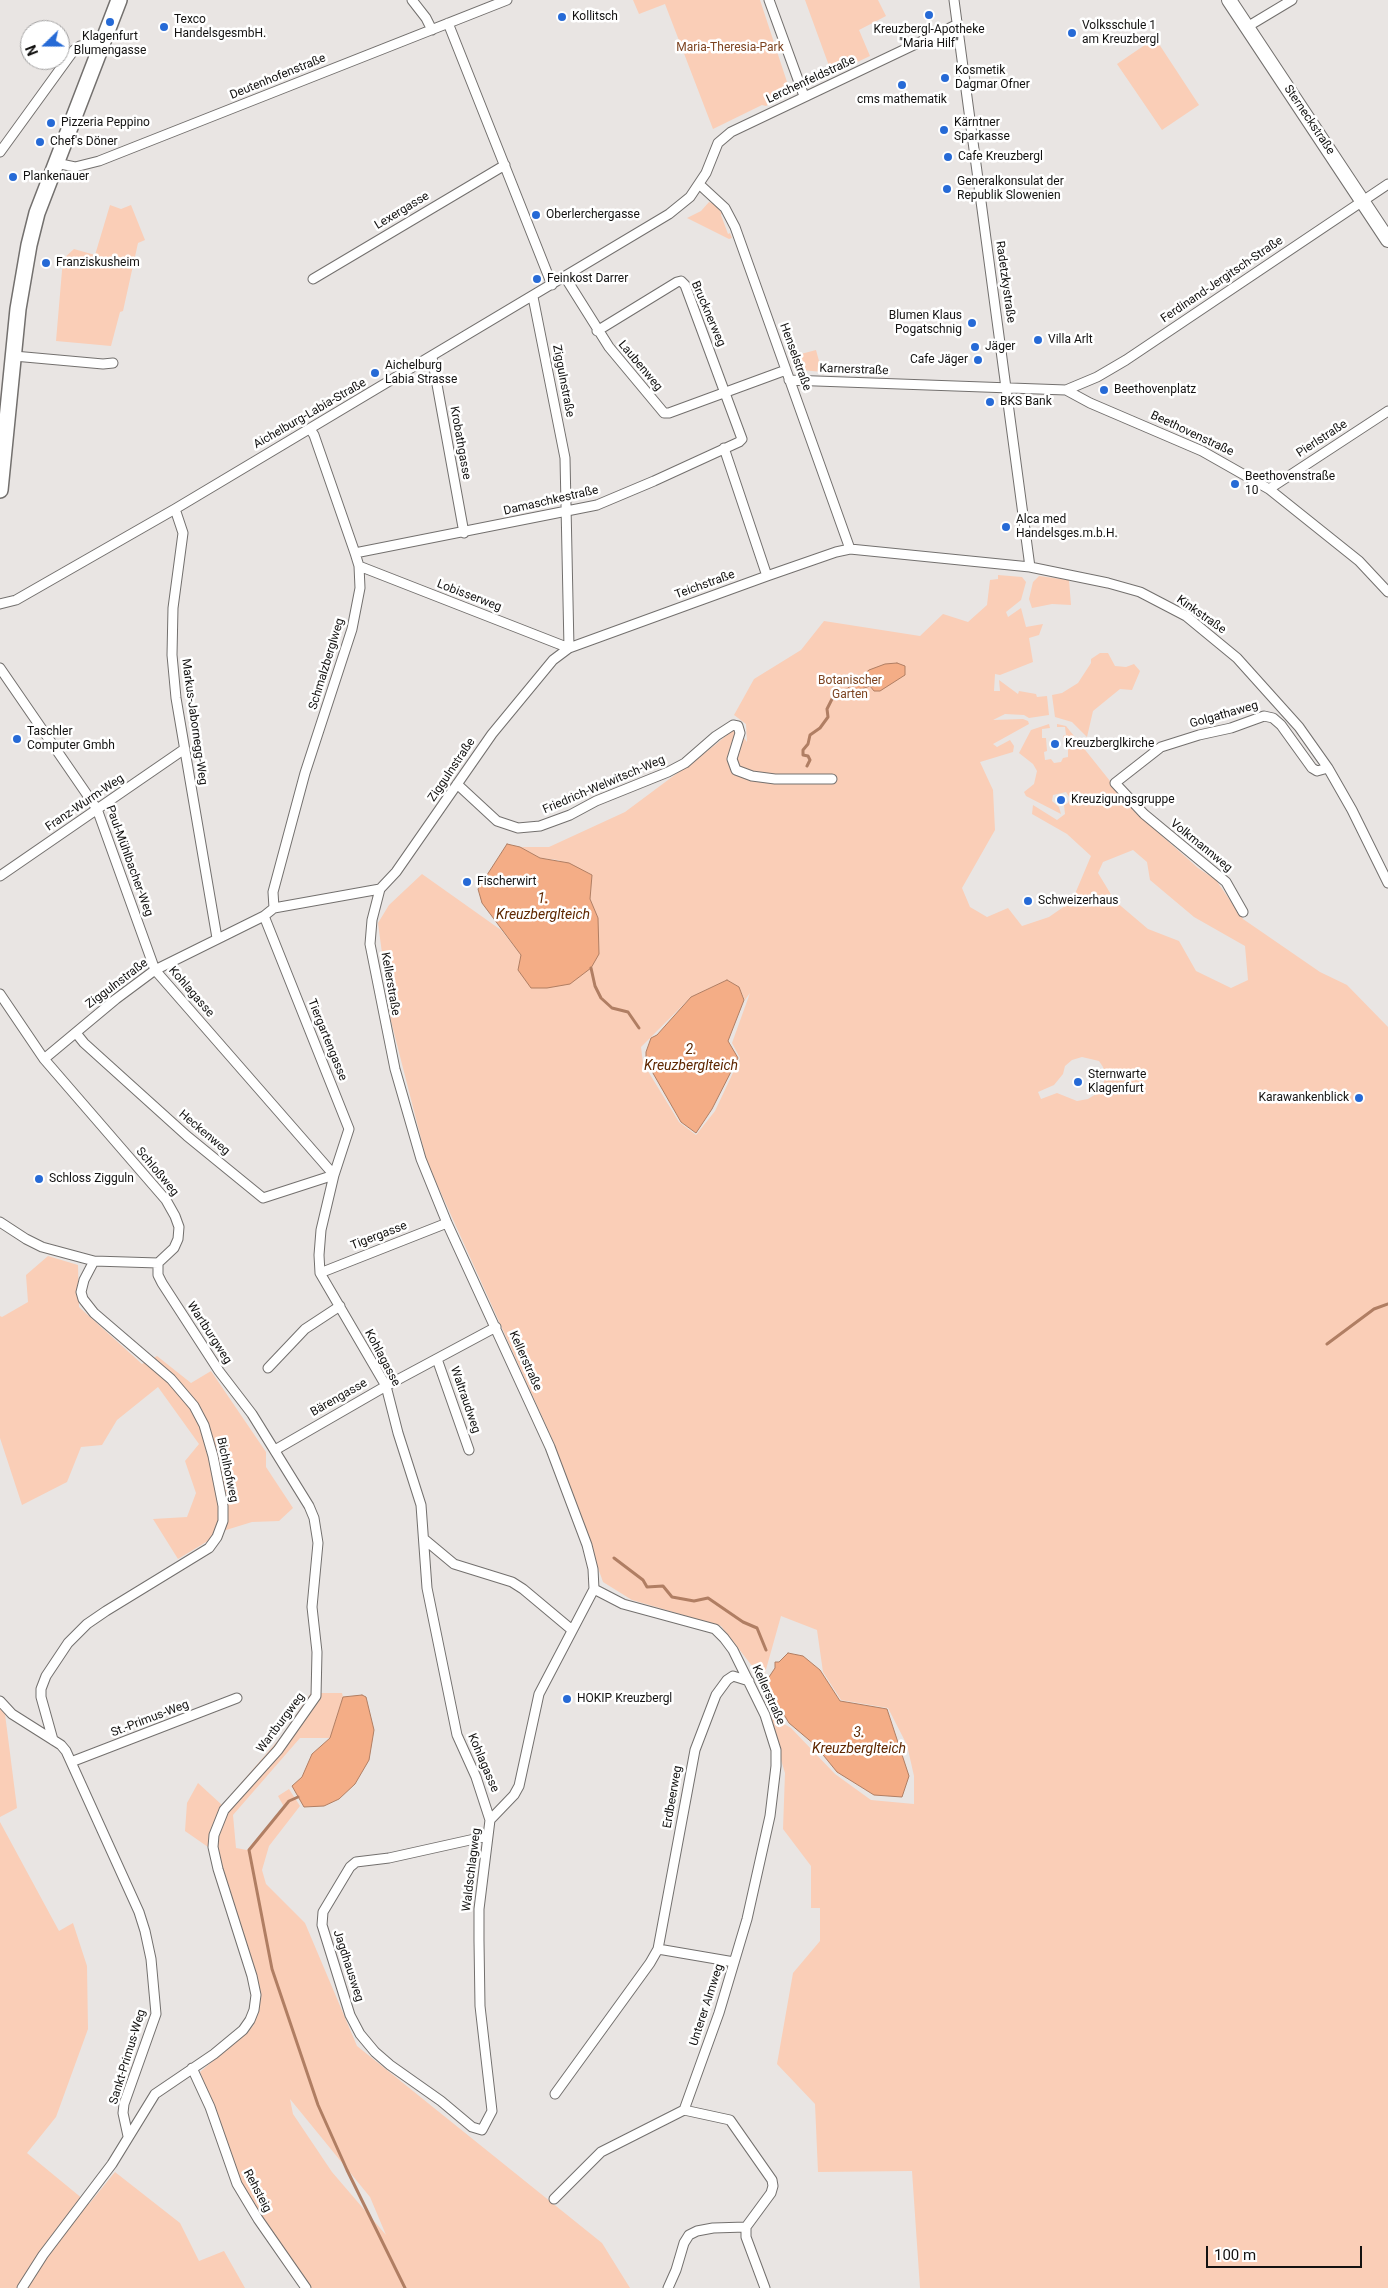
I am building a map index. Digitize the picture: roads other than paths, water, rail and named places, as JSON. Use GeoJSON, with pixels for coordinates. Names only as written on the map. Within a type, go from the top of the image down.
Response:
{"type":"FeatureCollection","features":[{"type":"Feature","properties":{"kind":"main road"},"geometry":{"type":"LineString","coordinates":[[0,490],[22,282],[29,245],[56,163],[118,0]]}},
{"type":"Feature","properties":{"kind":"street"},"geometry":{"type":"LineString","coordinates":[[412,0],[426,18],[432,30]]}},
{"type":"Feature","properties":{"kind":"street","name":"Deutenhofenstraße"},"geometry":{"type":"LineString","coordinates":[[56,163],[75,167],[99,161],[507,0]]}},
{"type":"Feature","properties":{"kind":"street"},"geometry":{"type":"LineString","coordinates":[[769,0],[804,96]]}},
{"type":"Feature","properties":{"kind":"street","name":"Radetzkystraße"},"geometry":{"type":"LineString","coordinates":[[954,0],[1008,388],[1030,567]]}},
{"type":"Feature","properties":{"kind":"street","name":"Sterneckstraße"},"geometry":{"type":"LineString","coordinates":[[1229,0],[1388,240]]}},
{"type":"Feature","properties":{"kind":"street"},"geometry":{"type":"LineString","coordinates":[[1247,27],[1292,0]]}},
{"type":"Feature","properties":{"kind":"street"},"geometry":{"type":"LineString","coordinates":[[448,23],[552,285]]}},
{"type":"Feature","properties":{"kind":"street","name":"Lerchenfeldstraße"},"geometry":{"type":"LineString","coordinates":[[699,184],[718,143],[726,135],[804,96],[958,24]]}},
{"type":"Feature","properties":{"kind":"street"},"geometry":{"type":"LineString","coordinates":[[0,152],[74,50],[87,44],[99,48]]}},
{"type":"Feature","properties":{"kind":"street","name":"Lexergasse"},"geometry":{"type":"LineString","coordinates":[[312,279],[504,165]]}},
{"type":"Feature","properties":{"kind":"street","name":"Aichelburg-Labia-Straße"},"geometry":{"type":"LineString","coordinates":[[0,604],[16,600],[175,509],[533,297],[681,206],[699,184]]}},
{"type":"Feature","properties":{"kind":"street","name":"Henselstraße"},"geometry":{"type":"LineString","coordinates":[[699,184],[725,208],[735,227],[850,549]]}},
{"type":"Feature","properties":{"kind":"street","name":"Ferdinand-Jergitsch-Straße"},"geometry":{"type":"LineString","coordinates":[[1066,390],[1097,377],[1126,360],[1388,184]]}},
{"type":"Feature","properties":{"kind":"street","name":"Laubenweg"},"geometry":{"type":"LineString","coordinates":[[565,277],[597,331],[664,413],[669,413],[786,370]]}},
{"type":"Feature","properties":{"kind":"street","name":"Brucknerweg"},"geometry":{"type":"LineString","coordinates":[[597,331],[677,282],[681,282],[685,285],[726,392]]}},
{"type":"Feature","properties":{"kind":"street","name":"Ziggulnstraße"},"geometry":{"type":"LineString","coordinates":[[44,1059],[116,999],[155,970],[264,916],[274,908],[380,889],[396,872],[492,734],[553,660],[570,648],[565,458],[533,297]]}},
{"type":"Feature","properties":{"kind":"street"},"geometry":{"type":"LineString","coordinates":[[14,356],[102,364],[114,363]]}},
{"type":"Feature","properties":{"kind":"street","name":"Krobathgasse"},"geometry":{"type":"LineString","coordinates":[[432,357],[464,532]]}},
{"type":"Feature","properties":{"kind":"street","name":"Karnerstraße"},"geometry":{"type":"LineString","coordinates":[[789,380],[1008,388]]}},
{"type":"Feature","properties":{"kind":"street","name":"Beethovenstraße"},"geometry":{"type":"LineString","coordinates":[[1008,388],[1066,390],[1090,403],[1202,450],[1269,489],[1359,561],[1388,592]]}},
{"type":"Feature","properties":{"kind":"street","name":"Damaschkestraße"},"geometry":{"type":"LineString","coordinates":[[355,553],[567,512],[597,505],[632,491],[742,439],[726,392]]}},
{"type":"Feature","properties":{"kind":"street","name":"Pierlstraße"},"geometry":{"type":"LineString","coordinates":[[1269,489],[1388,411]]}},
{"type":"Feature","properties":{"kind":"street","name":"Schmalzberglweg"},"geometry":{"type":"LineString","coordinates":[[274,908],[273,892],[305,773],[352,629],[360,588],[359,566],[355,553],[314,435],[310,429]]}},
{"type":"Feature","properties":{"kind":"street"},"geometry":{"type":"LineString","coordinates":[[724,448],[767,576]]}},
{"type":"Feature","properties":{"kind":"street","name":"Markus-Jabornegg-Weg"},"geometry":{"type":"LineString","coordinates":[[175,509],[183,533],[173,608],[172,655],[183,750],[217,938]]}},
{"type":"Feature","properties":{"kind":"street","name":"Kinkstraße"},"geometry":{"type":"LineString","coordinates":[[850,549],[1030,567],[1140,592],[1186,616],[1237,658],[1266,688],[1299,727],[1328,768],[1356,818],[1388,883]]}},
{"type":"Feature","properties":{"kind":"street","name":"Teichstraße"},"geometry":{"type":"LineString","coordinates":[[570,648],[767,576],[850,549]]}},
{"type":"Feature","properties":{"kind":"street","name":"Lobisserweg"},"geometry":{"type":"LineString","coordinates":[[359,566],[570,648]]}},
{"type":"Feature","properties":{"kind":"street","name":"Paul-Mühlbacher-Weg"},"geometry":{"type":"LineString","coordinates":[[0,668],[97,809],[155,970]]}},
{"type":"Feature","properties":{"kind":"street","name":"Golgathaweg"},"geometry":{"type":"LineString","coordinates":[[1115,784],[1161,747],[1230,728],[1264,716],[1273,718],[1281,725],[1312,768],[1317,771],[1328,768]]}},
{"type":"Feature","properties":{"kind":"street","name":"Friedrich-Welwitsch-Weg"},"geometry":{"type":"LineString","coordinates":[[457,784],[497,821],[518,828],[540,826],[570,816],[596,801],[668,772],[685,763],[716,736],[733,726],[738,726],[740,733],[732,759],[736,770],[752,776],[775,779],[832,779]]}},
{"type":"Feature","properties":{"kind":"street","name":"Franz-Wurm-Weg"},"geometry":{"type":"LineString","coordinates":[[0,876],[183,750]]}},
{"type":"Feature","properties":{"kind":"street","name":"Volkmannweg"},"geometry":{"type":"LineString","coordinates":[[1115,784],[1144,814],[1226,882],[1242,912]]}},
{"type":"Feature","properties":{"kind":"street","name":"Kellerstraße"},"geometry":{"type":"LineString","coordinates":[[380,889],[372,920],[370,944],[395,1069],[421,1159],[447,1223],[550,1447],[587,1545],[593,1569],[594,1589],[623,1604],[715,1629],[733,1650],[749,1681],[765,1715],[776,1750]]}},
{"type":"Feature","properties":{"kind":"street","name":"Tiergartengasse"},"geometry":{"type":"LineString","coordinates":[[264,916],[349,1129],[334,1175]]}},
{"type":"Feature","properties":{"kind":"street","name":"Kohlagasse"},"geometry":{"type":"LineString","coordinates":[[155,970],[334,1175]]}},
{"type":"Feature","properties":{"kind":"street","name":"Schloßweg"},"geometry":{"type":"LineString","coordinates":[[0,994],[44,1059],[166,1200],[179,1227],[178,1239],[174,1248],[158,1263]]}},
{"type":"Feature","properties":{"kind":"street","name":"Heckenweg"},"geometry":{"type":"LineString","coordinates":[[76,1033],[84,1043],[187,1136],[263,1198],[334,1175]]}},
{"type":"Feature","properties":{"kind":"street"},"geometry":{"type":"LineString","coordinates":[[320,1273],[319,1254],[322,1230],[334,1175]]}},
{"type":"Feature","properties":{"kind":"street"},"geometry":{"type":"LineString","coordinates":[[0,1222],[26,1240],[42,1247],[94,1261],[158,1263]]}},
{"type":"Feature","properties":{"kind":"street","name":"Tigergasse"},"geometry":{"type":"LineString","coordinates":[[320,1273],[447,1223]]}},
{"type":"Feature","properties":{"kind":"street","name":"Bichlhofweg"},"geometry":{"type":"LineString","coordinates":[[53,1740],[41,1697],[41,1689],[46,1676],[68,1643],[87,1624],[106,1611],[208,1548],[217,1537],[223,1521],[223,1506],[214,1456],[204,1425],[194,1406],[171,1379],[94,1313],[83,1299],[81,1292],[84,1280],[94,1261]]}},
{"type":"Feature","properties":{"kind":"street","name":"Wartburgweg"},"geometry":{"type":"LineString","coordinates":[[128,2136],[155,2094],[214,2054],[242,2030],[254,2010],[256,1995],[252,1976],[218,1869],[213,1847],[214,1835],[224,1810],[278,1750],[316,1696],[317,1652],[312,1607],[318,1543],[317,1528],[309,1506],[252,1414],[218,1371],[162,1283],[158,1275],[158,1263]]}},
{"type":"Feature","properties":{"kind":"street","name":"Kohlagasse"},"geometry":{"type":"LineString","coordinates":[[320,1273],[386,1386],[398,1434],[419,1496],[427,1588],[457,1735],[476,1776],[490,1820]]}},
{"type":"Feature","properties":{"kind":"street"},"geometry":{"type":"LineString","coordinates":[[268,1368],[305,1329],[340,1306]]}},
{"type":"Feature","properties":{"kind":"street","name":"Bärengasse"},"geometry":{"type":"LineString","coordinates":[[275,1450],[386,1386],[496,1327]]}},
{"type":"Feature","properties":{"kind":"street","name":"Waltraudweg"},"geometry":{"type":"LineString","coordinates":[[437,1359],[469,1450]]}},
{"type":"Feature","properties":{"kind":"street"},"geometry":{"type":"LineString","coordinates":[[424,1539],[454,1564],[512,1582],[572,1630]]}},
{"type":"Feature","properties":{"kind":"street","name":"Waldschlagweg"},"geometry":{"type":"LineString","coordinates":[[482,2130],[492,2111],[480,2006],[479,1941],[479,1909],[490,1820],[514,1795],[519,1786],[539,1694],[594,1589]]}},
{"type":"Feature","properties":{"kind":"street","name":"Erdbeerweg"},"geometry":{"type":"LineString","coordinates":[[555,2094],[650,1963],[658,1949],[695,1750],[716,1695],[727,1680],[733,1676],[749,1681]]}},
{"type":"Feature","properties":{"kind":"street","name":"St.-Primus-Weg"},"geometry":{"type":"LineString","coordinates":[[71,1762],[237,1698]]}},
{"type":"Feature","properties":{"kind":"street","name":"Sankt-Primus-Weg"},"geometry":{"type":"LineString","coordinates":[[0,1701],[12,1714],[61,1745],[71,1762],[139,1912],[151,1959],[156,2014],[124,2104],[123,2113],[128,2136]]}},
{"type":"Feature","properties":{"kind":"street","name":"Unterer Almweg"},"geometry":{"type":"LineString","coordinates":[[684,2110],[719,2013],[746,1919],[770,1816],[776,1750]]}},
{"type":"Feature","properties":{"kind":"street","name":"Jagdhausweg"},"geometry":{"type":"LineString","coordinates":[[482,2130],[472,2127],[441,2101],[374,2052],[360,2034],[350,2015],[322,1925],[323,1912],[350,1867],[356,1862],[389,1858],[488,1836]]}},
{"type":"Feature","properties":{"kind":"street"},"geometry":{"type":"LineString","coordinates":[[658,1949],[734,1962]]}},
{"type":"Feature","properties":{"kind":"street","name":"Rehsteig"},"geometry":{"type":"LineString","coordinates":[[192,2068],[210,2107],[237,2184],[258,2219],[306,2288]]}},
{"type":"Feature","properties":{"kind":"street"},"geometry":{"type":"LineString","coordinates":[[554,2199],[601,2152],[684,2110],[730,2120],[772,2180],[771,2193],[746,2227],[746,2237],[765,2288]]}},
{"type":"Feature","properties":{"kind":"street"},"geometry":{"type":"LineString","coordinates":[[22,2288],[43,2255],[112,2164],[128,2136]]}},
{"type":"Feature","properties":{"kind":"street"},"geometry":{"type":"LineString","coordinates":[[668,2288],[684,2243],[689,2235],[713,2228],[746,2227]]}},
{"type":"Feature","properties":{"kind":"water"},"geometry":{"type":"Polygon","coordinates":[[[897,663],[905,666],[905,675],[880,691],[874,691],[870,686],[845,695],[842,693],[869,670],[885,664],[897,663]]]}},
{"type":"Feature","properties":{"kind":"water","name":"1. Kreuzberglteich"},"geometry":{"type":"Polygon","coordinates":[[[507,844],[520,847],[540,858],[569,863],[592,875],[590,899],[598,918],[599,954],[591,968],[570,984],[547,988],[531,988],[518,970],[521,955],[482,903],[478,889],[507,844]]]}},
{"type":"Feature","properties":{"kind":"water","name":"2. Kreuzberglteich"},"geometry":{"type":"Polygon","coordinates":[[[727,980],[739,987],[744,1000],[728,1041],[738,1058],[712,1109],[696,1133],[681,1122],[646,1061],[646,1052],[651,1038],[657,1035],[691,997],[727,980]]]}},
{"type":"Feature","properties":{"kind":"water","name":"3. Kreuzberglteich"},"geometry":{"type":"Polygon","coordinates":[[[788,1653],[803,1656],[820,1670],[840,1701],[887,1709],[909,1776],[902,1797],[874,1795],[837,1772],[815,1745],[789,1723],[765,1683],[775,1668],[775,1662],[779,1662],[788,1653]]]}},
{"type":"Feature","properties":{"kind":"water"},"geometry":{"type":"Polygon","coordinates":[[[362,1695],[366,1697],[374,1730],[369,1760],[355,1784],[339,1799],[324,1806],[304,1807],[292,1786],[302,1777],[312,1754],[330,1738],[343,1697],[362,1695]]]}},
{"type":"Feature","properties":{"kind":"waterway"},"geometry":{"type":"LineString","coordinates":[[807,766],[810,760],[808,756],[803,755],[803,750],[808,744],[810,735],[820,728],[828,717],[827,709],[832,699],[842,694]]}},
{"type":"Feature","properties":{"kind":"waterway"},"geometry":{"type":"LineString","coordinates":[[591,968],[595,986],[601,998],[612,1008],[628,1012],[639,1028]]}},
{"type":"Feature","properties":{"kind":"waterway"},"geometry":{"type":"LineString","coordinates":[[1327,1344],[1374,1309],[1388,1304]]}},
{"type":"Feature","properties":{"kind":"waterway"},"geometry":{"type":"LineString","coordinates":[[614,1558],[643,1580],[647,1587],[663,1586],[672,1597],[694,1601],[708,1598],[743,1622],[757,1628],[766,1650]]}},
{"type":"Feature","properties":{"kind":"waterway"},"geometry":{"type":"LineString","coordinates":[[298,1797],[289,1801],[249,1850],[272,1969],[318,2105],[347,2170],[405,2288]]}},
{"type":"Feature","properties":{"kind":"place","name":"Kreuzbergl-Apotheke \"Maria Hilf\""},"geometry":{"type":"Point","coordinates":[929,15]}},
{"type":"Feature","properties":{"kind":"place","name":"Kollitsch"},"geometry":{"type":"Point","coordinates":[562,17]}},
{"type":"Feature","properties":{"kind":"place","name":"Klagenfurt Blumengasse"},"geometry":{"type":"Point","coordinates":[110,22]}},
{"type":"Feature","properties":{"kind":"place","name":"Texco HandelsgesmbH."},"geometry":{"type":"Point","coordinates":[164,27]}},
{"type":"Feature","properties":{"kind":"place","name":"Volksschule 1 am Kreuzbergl"},"geometry":{"type":"Point","coordinates":[1072,33]}},
{"type":"Feature","properties":{"kind":"place","name":"Kosmetik Dagmar Ofner"},"geometry":{"type":"Point","coordinates":[945,78]}},
{"type":"Feature","properties":{"kind":"place","name":"cms mathematik"},"geometry":{"type":"Point","coordinates":[902,85]}},
{"type":"Feature","properties":{"kind":"place","name":"Pizzeria Peppino"},"geometry":{"type":"Point","coordinates":[51,123]}},
{"type":"Feature","properties":{"kind":"place","name":"Kärntner Sparkasse"},"geometry":{"type":"Point","coordinates":[944,130]}},
{"type":"Feature","properties":{"kind":"place","name":"Chef's Döner"},"geometry":{"type":"Point","coordinates":[40,142]}},
{"type":"Feature","properties":{"kind":"place","name":"Cafe Kreuzbergl"},"geometry":{"type":"Point","coordinates":[948,157]}},
{"type":"Feature","properties":{"kind":"place","name":"Plankenauer"},"geometry":{"type":"Point","coordinates":[13,177]}},
{"type":"Feature","properties":{"kind":"place","name":"Generalkonsulat der Republik Slowenien"},"geometry":{"type":"Point","coordinates":[947,189]}},
{"type":"Feature","properties":{"kind":"place","name":"Oberlerchergasse"},"geometry":{"type":"Point","coordinates":[536,215]}},
{"type":"Feature","properties":{"kind":"place","name":"Franziskusheim"},"geometry":{"type":"Point","coordinates":[46,263]}},
{"type":"Feature","properties":{"kind":"place","name":"Feinkost Darrer"},"geometry":{"type":"Point","coordinates":[537,279]}},
{"type":"Feature","properties":{"kind":"place","name":"Blumen Klaus Pogatschnig"},"geometry":{"type":"Point","coordinates":[972,323]}},
{"type":"Feature","properties":{"kind":"place","name":"Villa Arlt"},"geometry":{"type":"Point","coordinates":[1038,340]}},
{"type":"Feature","properties":{"kind":"place","name":"Jäger"},"geometry":{"type":"Point","coordinates":[975,347]}},
{"type":"Feature","properties":{"kind":"place","name":"Cafe Jäger"},"geometry":{"type":"Point","coordinates":[978,360]}},
{"type":"Feature","properties":{"kind":"place","name":"Aichelburg Labia Strasse"},"geometry":{"type":"Point","coordinates":[375,373]}},
{"type":"Feature","properties":{"kind":"place","name":"Beethovenplatz"},"geometry":{"type":"Point","coordinates":[1104,390]}},
{"type":"Feature","properties":{"kind":"place","name":"BKS Bank"},"geometry":{"type":"Point","coordinates":[990,402]}},
{"type":"Feature","properties":{"kind":"place","name":"Beethovenstraße 10"},"geometry":{"type":"Point","coordinates":[1235,484]}},
{"type":"Feature","properties":{"kind":"place","name":"Alca med Handelsges.m.b.H."},"geometry":{"type":"Point","coordinates":[1006,527]}},
{"type":"Feature","properties":{"kind":"place","name":"Taschler Computer Gmbh"},"geometry":{"type":"Point","coordinates":[17,739]}},
{"type":"Feature","properties":{"kind":"place","name":"Kreuzberglkirche"},"geometry":{"type":"Point","coordinates":[1055,744]}},
{"type":"Feature","properties":{"kind":"place","name":"Kreuzigungsgruppe"},"geometry":{"type":"Point","coordinates":[1061,800]}},
{"type":"Feature","properties":{"kind":"place","name":"Fischerwirt"},"geometry":{"type":"Point","coordinates":[467,882]}},
{"type":"Feature","properties":{"kind":"place","name":"Schweizerhaus"},"geometry":{"type":"Point","coordinates":[1028,901]}},
{"type":"Feature","properties":{"kind":"place","name":"Sternwarte Klagenfurt"},"geometry":{"type":"Point","coordinates":[1078,1082]}},
{"type":"Feature","properties":{"kind":"place","name":"Karawankenblick"},"geometry":{"type":"Point","coordinates":[1359,1098]}},
{"type":"Feature","properties":{"kind":"place","name":"Schloss Zigguln"},"geometry":{"type":"Point","coordinates":[39,1179]}},
{"type":"Feature","properties":{"kind":"place","name":"HOKIP Kreuzbergl"},"geometry":{"type":"Point","coordinates":[567,1699]}},
{"type":"Feature","properties":{"kind":"park label","name":"Maria-Theresia-Park"},"geometry":{"type":"Point","coordinates":[730,48]}},
{"type":"Feature","properties":{"kind":"park label","name":"Botanischer Garten"},"geometry":{"type":"Point","coordinates":[850,688]}}]}
